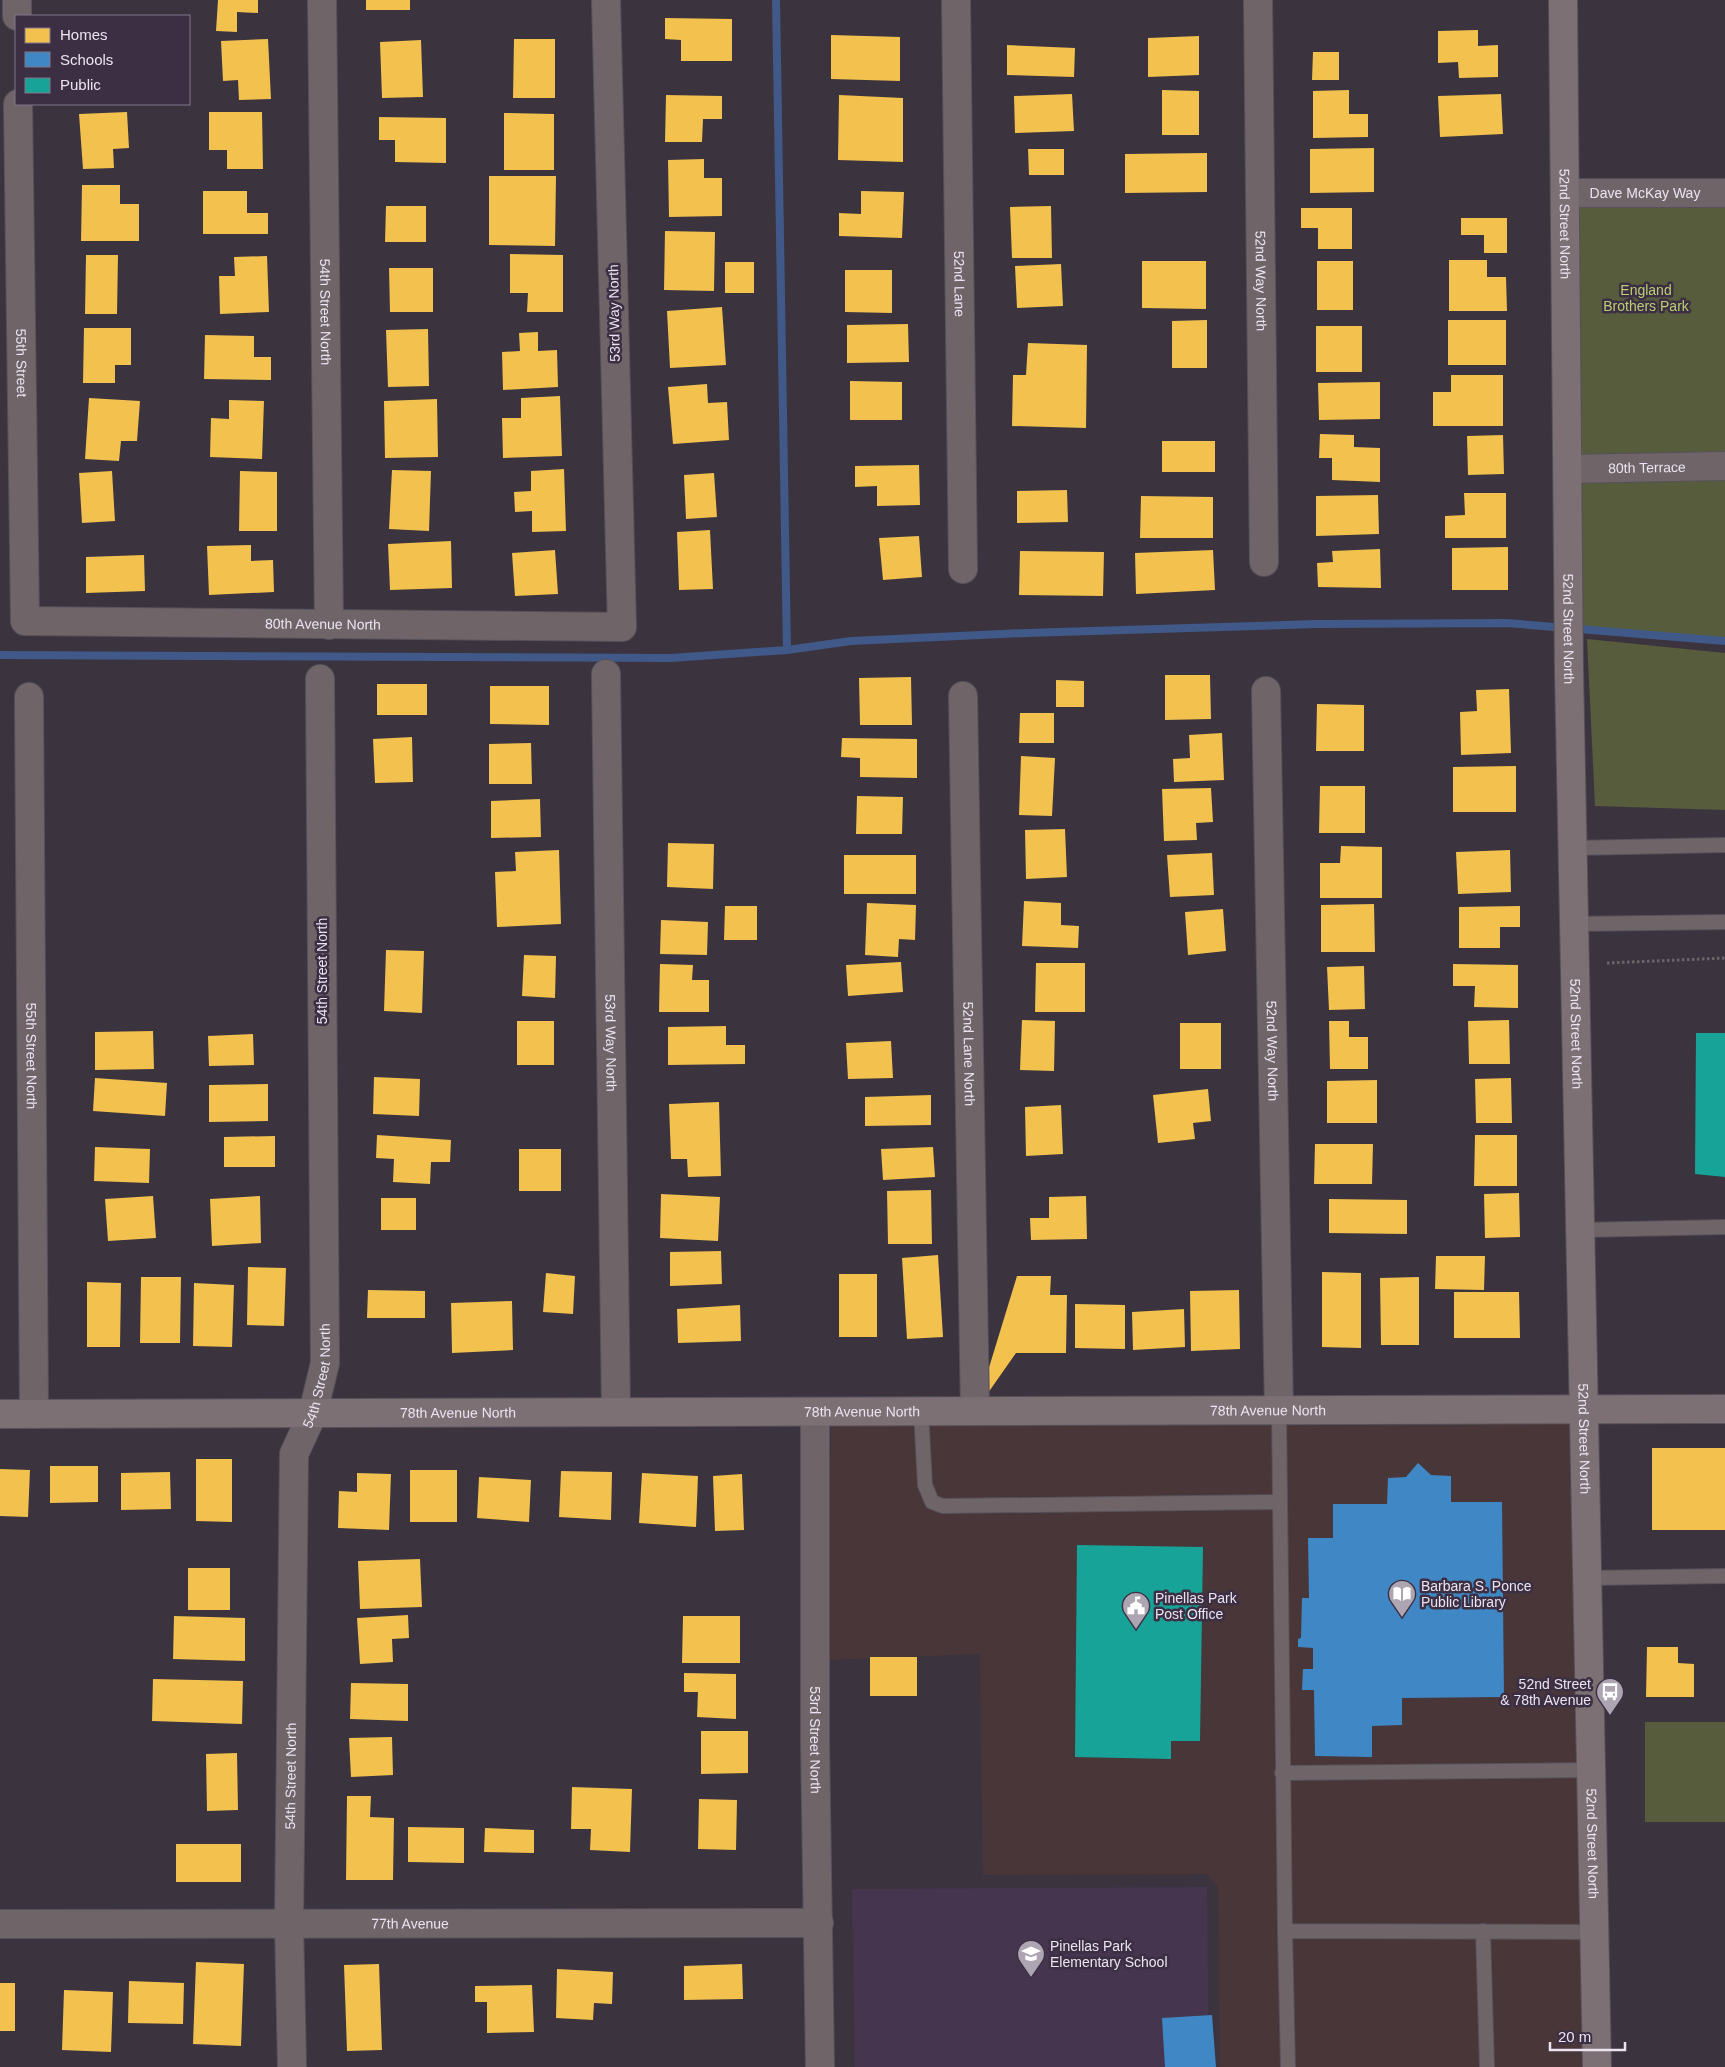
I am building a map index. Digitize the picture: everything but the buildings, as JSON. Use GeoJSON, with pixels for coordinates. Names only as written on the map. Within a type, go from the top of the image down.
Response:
{"type":"FeatureCollection","features":[{"type":"Feature","properties":{"kind":"street"},"geometry":{"type":"LineString","coordinates":[[17,0],[17,15]]}},
{"type":"Feature","properties":{"kind":"street","name":"54th Street North"},"geometry":{"type":"LineString","coordinates":[[322,0],[330,626]]}},
{"type":"Feature","properties":{"kind":"street","name":"53rd Way North"},"geometry":{"type":"LineString","coordinates":[[606,0],[622,627]]}},
{"type":"Feature","properties":{"kind":"street","name":"52nd Lane"},"geometry":{"type":"LineString","coordinates":[[956,0],[963,569]]}},
{"type":"Feature","properties":{"kind":"street","name":"52nd Way North"},"geometry":{"type":"LineString","coordinates":[[1258,0],[1264,562]]}},
{"type":"Feature","properties":{"kind":"street","name":"52nd Street North"},"geometry":{"type":"LineString","coordinates":[[1563,0],[1574,924],[1597,2067]]}},
{"type":"Feature","properties":{"kind":"street","name":"55th Street"},"geometry":{"type":"LineString","coordinates":[[18,105],[25,621]]}},
{"type":"Feature","properties":{"kind":"street","name":"Dave McKay Way"},"geometry":{"type":"LineString","coordinates":[[1565,193],[1725,192]]}},
{"type":"Feature","properties":{"kind":"street","name":"80th Terrace"},"geometry":{"type":"LineString","coordinates":[[1568,470],[1725,466]]}},
{"type":"Feature","properties":{"kind":"street","name":"80th Avenue North"},"geometry":{"type":"LineString","coordinates":[[25,621],[330,626],[622,627]]}},
{"type":"Feature","properties":{"kind":"street","name":"53rd Way North"},"geometry":{"type":"LineString","coordinates":[[606,674],[616,1412]]}},
{"type":"Feature","properties":{"kind":"street","name":"54th Street North"},"geometry":{"type":"LineString","coordinates":[[292,2067],[289,1924],[294,1454],[313,1413],[325,1363],[320,679]]}},
{"type":"Feature","properties":{"kind":"street","name":"52nd Way North"},"geometry":{"type":"LineString","coordinates":[[1266,691],[1279,1411]]}},
{"type":"Feature","properties":{"kind":"street","name":"52nd Lane North"},"geometry":{"type":"LineString","coordinates":[[963,696],[975,1411]]}},
{"type":"Feature","properties":{"kind":"street","name":"55th Street North"},"geometry":{"type":"LineString","coordinates":[[30,697],[34,1414]]}},
{"type":"Feature","properties":{"kind":"street","name":"78th Avenue North"},"geometry":{"type":"LineString","coordinates":[[0,1414],[1725,1409]]}},
{"type":"Feature","properties":{"kind":"street","name":"53rd Street North"},"geometry":{"type":"LineString","coordinates":[[815,1412],[814,1741],[819,1923],[820,2067]]}},
{"type":"Feature","properties":{"kind":"street","name":"77th Avenue"},"geometry":{"type":"LineString","coordinates":[[0,1924],[819,1923]]}},
{"type":"Feature","properties":{"kind":"lane"},"geometry":{"type":"LineString","coordinates":[[1573,848],[1725,845]]}},
{"type":"Feature","properties":{"kind":"lane"},"geometry":{"type":"LineString","coordinates":[[1574,924],[1725,922]]}},
{"type":"Feature","properties":{"kind":"lane"},"geometry":{"type":"LineString","coordinates":[[1580,1230],[1725,1227]]}},
{"type":"Feature","properties":{"kind":"lane"},"geometry":{"type":"LineString","coordinates":[[921,1411],[925,1485],[932,1502],[943,1506],[1280,1502]]}},
{"type":"Feature","properties":{"kind":"lane"},"geometry":{"type":"LineString","coordinates":[[1279,1411],[1282,1773],[1288,2067]]}},
{"type":"Feature","properties":{"kind":"lane"},"geometry":{"type":"LineString","coordinates":[[1587,1578],[1725,1576]]}},
{"type":"Feature","properties":{"kind":"lane"},"geometry":{"type":"LineString","coordinates":[[1282,1773],[1591,1770]]}},
{"type":"Feature","properties":{"kind":"lane"},"geometry":{"type":"LineString","coordinates":[[1285,1931],[1594,1932]]}},
{"type":"Feature","properties":{"kind":"lane"},"geometry":{"type":"LineString","coordinates":[[1483,1931],[1487,2067]]}},
{"type":"Feature","properties":{"kind":"path"},"geometry":{"type":"LineString","coordinates":[[1607,963],[1725,958]]}},
{"type":"Feature","properties":{"kind":"shaded area"},"geometry":{"type":"Polygon","coordinates":[[[1571,1424],[1584,2067],[1220,2067],[1218,1887],[1207,1874],[983,1875],[980,1654],[827,1660],[831,1426],[1571,1424]]]}},
{"type":"Feature","properties":{"kind":"shaded area","name":"Pinellas Park Elementary School"},"geometry":{"type":"Polygon","coordinates":[[[1207,1887],[1209,2067],[855,2067],[852,1889],[1207,1887]]]}},
{"type":"Feature","properties":{"kind":"green space","name":"England Brothers Park"},"geometry":{"type":"Polygon","coordinates":[[[1725,192],[1725,641],[1569,625],[1565,193],[1725,192]]]}},
{"type":"Feature","properties":{"kind":"green space"},"geometry":{"type":"Polygon","coordinates":[[[1587,639],[1725,653],[1725,810],[1595,806],[1587,639]]]}},
{"type":"Feature","properties":{"kind":"green space"},"geometry":{"type":"Polygon","coordinates":[[[1645,1722],[1725,1722],[1725,1822],[1645,1822],[1645,1722]]]}},
{"type":"Feature","properties":{"kind":"waterway"},"geometry":{"type":"LineString","coordinates":[[776,0],[787,650]]}},
{"type":"Feature","properties":{"kind":"waterway"},"geometry":{"type":"LineString","coordinates":[[0,655],[671,658],[787,650],[851,641],[1026,633],[1317,624],[1507,623],[1725,641]]}},
{"type":"Feature","properties":{"kind":"place","name":"Barbara S. Ponce Public Library"},"geometry":{"type":"Point","coordinates":[1402,1618]}},
{"type":"Feature","properties":{"kind":"place","name":"Pinellas Park Post Office"},"geometry":{"type":"Point","coordinates":[1136,1630]}},
{"type":"Feature","properties":{"kind":"place","name":"52nd Street & 78th Avenue"},"geometry":{"type":"Point","coordinates":[1610,1716]}},
{"type":"Feature","properties":{"kind":"place","name":"Pinellas Park Elementary School"},"geometry":{"type":"Point","coordinates":[1031,1978]}}]}
